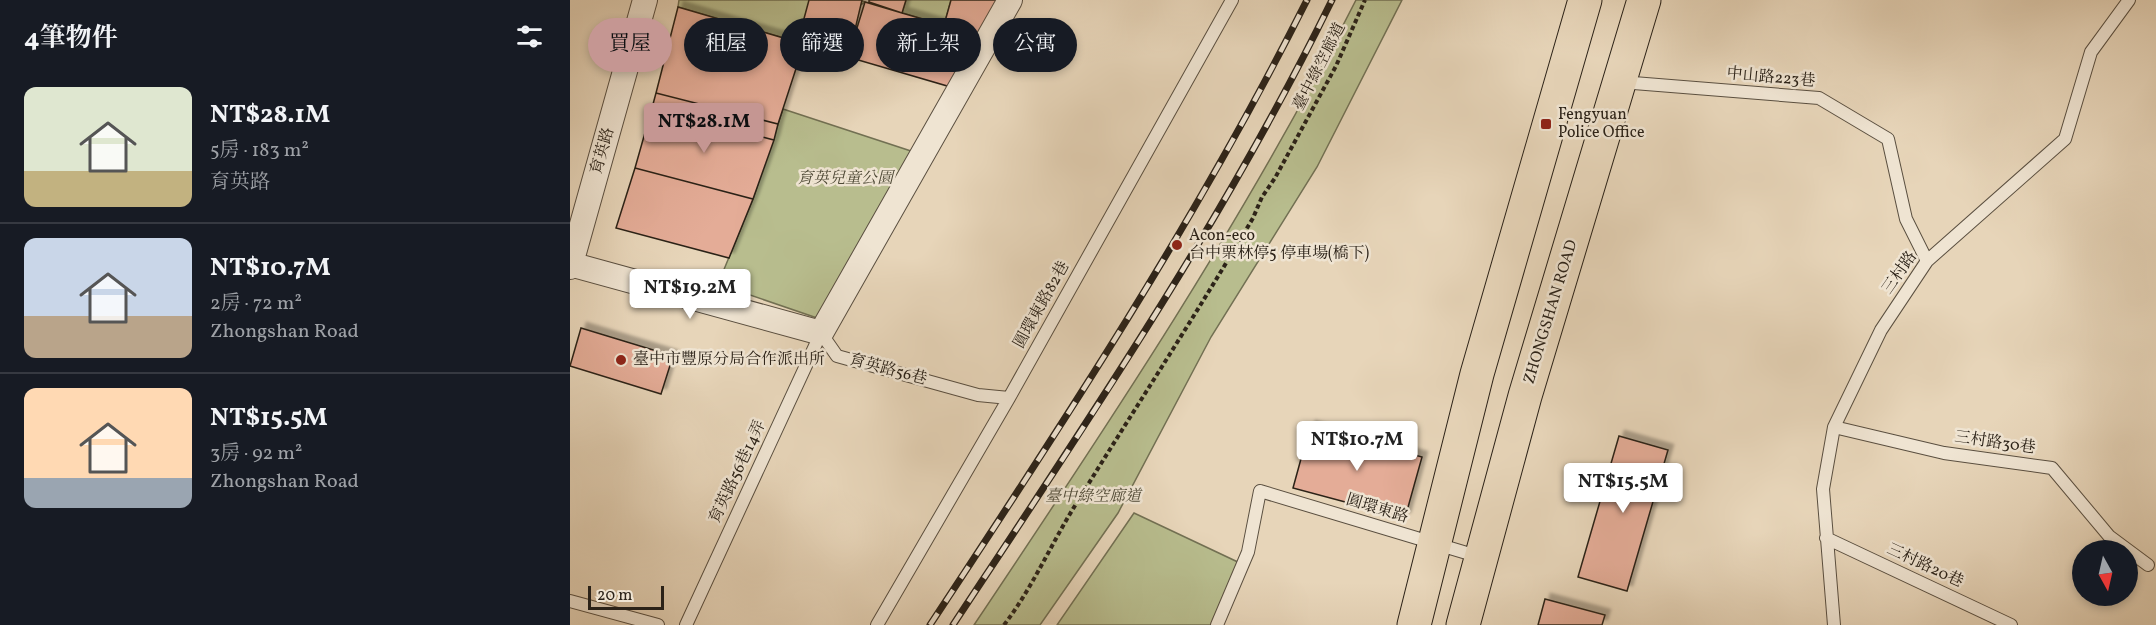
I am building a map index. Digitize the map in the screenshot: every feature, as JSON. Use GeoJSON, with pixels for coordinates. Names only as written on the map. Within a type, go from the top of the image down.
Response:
{"type":"FeatureCollection","features":[{"type":"Feature","properties":{"kind":"main road"},"geometry":{"type":"LineString","coordinates":[[1414,625],[1477,374],[1585,0]]}},
{"type":"Feature","properties":{"kind":"main road","name":"ZHONGSHAN ROAD"},"geometry":{"type":"LineString","coordinates":[[1463,625],[1525,396],[1644,0]]}},
{"type":"Feature","properties":{"kind":"street","name":"育英路"},"geometry":{"type":"LineString","coordinates":[[570,265],[645,0]]}},
{"type":"Feature","properties":{"kind":"street"},"geometry":{"type":"LineString","coordinates":[[570,265],[821,333],[1010,0]]}},
{"type":"Feature","properties":{"kind":"lane","name":"圓環東路82巷"},"geometry":{"type":"LineString","coordinates":[[877,625],[1009,398],[1232,0]]}},
{"type":"Feature","properties":{"kind":"lane","name":"三村路"},"geometry":{"type":"LineString","coordinates":[[1834,625],[1823,489],[1834,427],[1881,330],[1927,261],[2065,139],[2091,52],[2129,0]]}},
{"type":"Feature","properties":{"kind":"lane","name":"中山路223巷"},"geometry":{"type":"LineString","coordinates":[[1620,82],[1819,98],[1888,139],[1906,219],[1927,261]]}},
{"type":"Feature","properties":{"kind":"lane","name":"育英路56巷"},"geometry":{"type":"LineString","coordinates":[[821,333],[837,356],[978,395],[1009,398]]}},
{"type":"Feature","properties":{"kind":"lane","name":"育英路56巷14弄"},"geometry":{"type":"LineString","coordinates":[[686,625],[821,333]]}},
{"type":"Feature","properties":{"kind":"lane","name":"三村路30巷"},"geometry":{"type":"LineString","coordinates":[[1834,427],[1944,453],[2052,468],[2109,536],[2148,565]]}},
{"type":"Feature","properties":{"kind":"lane","name":"圓環東路"},"geometry":{"type":"LineString","coordinates":[[1217,625],[1248,552],[1260,491],[1481,557]]}},
{"type":"Feature","properties":{"kind":"lane","name":"三村路20巷"},"geometry":{"type":"LineString","coordinates":[[1826,538],[2011,625]]}},
{"type":"Feature","properties":{"kind":"lane"},"geometry":{"type":"LineString","coordinates":[[570,601],[658,625]]}},
{"type":"Feature","properties":{"kind":"path","name":"臺中綠空廊道"},"geometry":{"type":"LineString","coordinates":[[1004,625],[1022,602],[1069,514],[1179,343],[1242,238],[1262,197],[1318,101],[1365,0]]}},
{"type":"Feature","properties":{"kind":"green space"},"geometry":{"type":"Polygon","coordinates":[[[679,0],[860,0],[865,2],[842,18],[780,18],[780,37],[768,33],[768,18],[715,18],[678,7],[679,0]]]}},
{"type":"Feature","properties":{"kind":"green space"},"geometry":{"type":"Polygon","coordinates":[[[906,0],[951,0],[946,18],[920,18],[902,13],[906,0]]]}},
{"type":"Feature","properties":{"kind":"green space","name":"臺中綠空廊道"},"geometry":{"type":"Polygon","coordinates":[[[1356,0],[1402,0],[1317,167],[1211,337],[1118,513],[1040,625],[974,625],[1126,396],[1223,240],[1314,81],[1356,0]]]}},
{"type":"Feature","properties":{"kind":"green space","name":"育英兒童公園"},"geometry":{"type":"Polygon","coordinates":[[[783,109],[920,154],[823,320],[718,284],[753,199],[783,109]]]}},
{"type":"Feature","properties":{"kind":"green space"},"geometry":{"type":"Polygon","coordinates":[[[1134,513],[1242,564],[1219,625],[1057,625],[1134,513]]]}},
{"type":"Feature","properties":{"kind":"building"},"geometry":{"type":"Polygon","coordinates":[[[809,0],[862,0],[858,18],[804,18],[809,0]]]}},
{"type":"Feature","properties":{"kind":"building"},"geometry":{"type":"Polygon","coordinates":[[[869,0],[906,0],[902,13],[869,2],[869,0]]]}},
{"type":"Feature","properties":{"kind":"building"},"geometry":{"type":"Polygon","coordinates":[[[951,0],[1014,0],[1003,18],[993,18],[991,39],[981,36],[981,18],[946,18],[951,0]]]}},
{"type":"Feature","properties":{"kind":"building"},"geometry":{"type":"Polygon","coordinates":[[[865,2],[919,18],[876,18],[876,65],[864,62],[864,18],[860,18],[865,2]]]}},
{"type":"Feature","properties":{"kind":"building"},"geometry":{"type":"Polygon","coordinates":[[[678,7],[715,18],[684,18],[684,72],[768,72],[768,33],[780,37],[780,72],[795,72],[778,124],[656,93],[661,72],[672,72],[672,30],[678,7]]]}},
{"type":"Feature","properties":{"kind":"building"},"geometry":{"type":"Polygon","coordinates":[[[981,36],[991,39],[981,56],[981,36]]]}},
{"type":"Feature","properties":{"kind":"building"},"geometry":{"type":"Polygon","coordinates":[[[899,72],[972,72],[961,90],[899,72]]]}},
{"type":"Feature","properties":{"kind":"building"},"geometry":{"type":"Polygon","coordinates":[[[656,93],[778,124],[774,140],[652,108],[656,93]]]}},
{"type":"Feature","properties":{"kind":"building"},"geometry":{"type":"Polygon","coordinates":[[[652,108],[774,140],[753,199],[635,168],[652,108]]]}},
{"type":"Feature","properties":{"kind":"building"},"geometry":{"type":"Polygon","coordinates":[[[635,168],[753,199],[729,258],[616,228],[635,168]]]}},
{"type":"Feature","properties":{"kind":"building","name":"臺中市豐原分局合作派出所"},"geometry":{"type":"Polygon","coordinates":[[[581,328],[673,356],[661,394],[570,366],[581,328]]]}},
{"type":"Feature","properties":{"kind":"building"},"geometry":{"type":"Polygon","coordinates":[[[1310,426],[1422,457],[1405,518],[1293,488],[1310,426]]]}},
{"type":"Feature","properties":{"kind":"building"},"geometry":{"type":"Polygon","coordinates":[[[1619,436],[1668,450],[1627,591],[1578,577],[1619,436]]]}},
{"type":"Feature","properties":{"kind":"building"},"geometry":{"type":"Polygon","coordinates":[[[1545,599],[1605,615],[1602,625],[1538,625],[1545,599]]]}},
{"type":"Feature","properties":{"kind":"railway"},"geometry":{"type":"LineString","coordinates":[[930,625],[1128,318],[1221,161],[1307,0]]}},
{"type":"Feature","properties":{"kind":"railway"},"geometry":{"type":"LineString","coordinates":[[953,625],[1153,318],[1246,162],[1332,0]]}},
{"type":"Feature","properties":{"kind":"place","name":"Fengyuan Police Office"},"geometry":{"type":"Point","coordinates":[1546,124]}},
{"type":"Feature","properties":{"kind":"place","name":"Acon-eco 台中栗林停5 停車場(橋下)"},"geometry":{"type":"Point","coordinates":[1177,245]}},
{"type":"Feature","properties":{"kind":"place","name":"臺中市豐原分局合作派出所"},"geometry":{"type":"Point","coordinates":[621,360]}}]}
